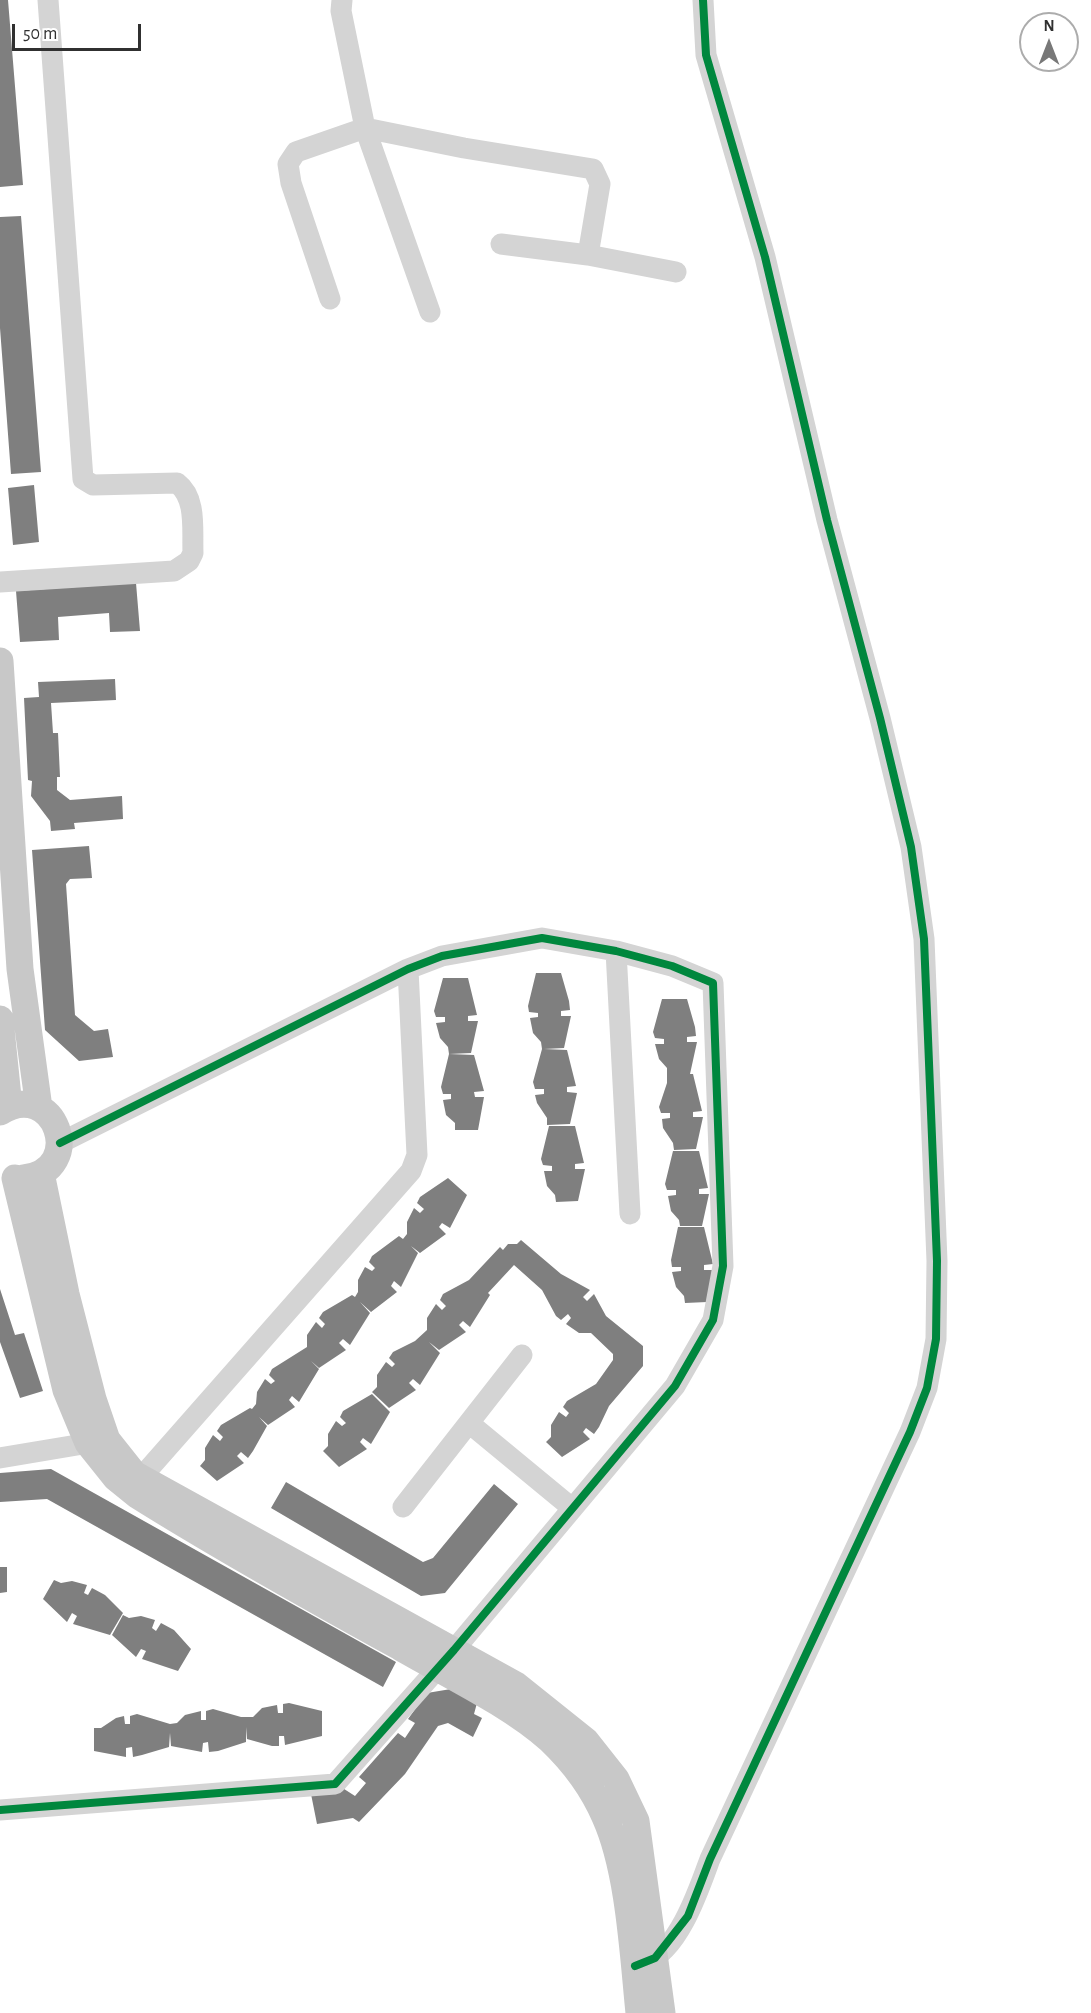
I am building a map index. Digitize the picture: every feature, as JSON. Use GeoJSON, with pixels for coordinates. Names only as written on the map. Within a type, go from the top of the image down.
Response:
{"type":"FeatureCollection","features":[{"type":"Feature","properties":{"kind":"main road"},"geometry":{"type":"LineString","coordinates":[[0,661],[20,969],[39,1108]]}},
{"type":"Feature","properties":{"kind":"main road"},"geometry":{"type":"LineString","coordinates":[[0,1019],[4,1109],[29,1105],[39,1108],[55,1122],[60,1143],[54,1161],[41,1173],[33,1177],[8,1174],[66,1390],[98,1442],[134,1474],[137,1484],[445,1659],[516,1685],[565,1722],[605,1762],[630,1806],[639,1837],[645,1962],[639,2013]]}},
{"type":"Feature","properties":{"kind":"main road"},"geometry":{"type":"LineString","coordinates":[[41,1173],[66,1294],[93,1399],[98,1442]]}},
{"type":"Feature","properties":{"kind":"main road"},"geometry":{"type":"LineString","coordinates":[[645,1962],[662,2013]]}},
{"type":"Feature","properties":{"kind":"street"},"geometry":{"type":"LineString","coordinates":[[0,582],[174,571],[189,561],[193,553],[190,500],[186,490],[177,483],[93,485],[83,479],[48,0]]}},
{"type":"Feature","properties":{"kind":"street"},"geometry":{"type":"LineString","coordinates":[[342,0],[341,11],[365,128],[430,312]]}},
{"type":"Feature","properties":{"kind":"street"},"geometry":{"type":"LineString","coordinates":[[645,1962],[688,1916],[715,1848],[910,1432],[927,1388],[936,1328],[937,1249],[924,939],[911,847],[880,718],[827,520],[765,257],[706,55],[703,0]]}},
{"type":"Feature","properties":{"kind":"street"},"geometry":{"type":"LineString","coordinates":[[330,299],[291,183],[288,164],[296,152],[365,128],[464,148],[593,169],[600,184],[588,255]]}},
{"type":"Feature","properties":{"kind":"street"},"geometry":{"type":"LineString","coordinates":[[501,244],[588,255],[676,272]]}},
{"type":"Feature","properties":{"kind":"street"},"geometry":{"type":"LineString","coordinates":[[0,1810],[335,1784],[445,1659],[675,1386],[713,1320],[723,1266],[713,983],[672,966],[616,951],[542,938],[442,956],[408,969],[60,1143]]}},
{"type":"Feature","properties":{"kind":"street"},"geometry":{"type":"LineString","coordinates":[[616,951],[630,1214]]}},
{"type":"Feature","properties":{"kind":"street"},"geometry":{"type":"LineString","coordinates":[[137,1484],[411,1170],[417,1155],[408,969]]}},
{"type":"Feature","properties":{"kind":"street"},"geometry":{"type":"LineString","coordinates":[[403,1507],[522,1355]]}},
{"type":"Feature","properties":{"kind":"street"},"geometry":{"type":"LineString","coordinates":[[469,1423],[572,1508]]}},
{"type":"Feature","properties":{"kind":"street"},"geometry":{"type":"LineString","coordinates":[[0,1458],[98,1442]]}},
{"type":"Feature","properties":{"kind":"building"},"geometry":{"type":"Polygon","coordinates":[[[0,0],[8,0],[23,185],[0,187],[0,0]]]}},
{"type":"Feature","properties":{"kind":"building"},"geometry":{"type":"Polygon","coordinates":[[[21,216],[41,472],[11,474],[0,328],[0,217],[21,216]]]}},
{"type":"Feature","properties":{"kind":"building"},"geometry":{"type":"Polygon","coordinates":[[[34,485],[39,542],[13,545],[8,488],[34,485]]]}},
{"type":"Feature","properties":{"kind":"building"},"geometry":{"type":"Polygon","coordinates":[[[136,583],[140,631],[110,632],[109,613],[58,617],[59,640],[20,642],[16,591],[136,583]]]}},
{"type":"Feature","properties":{"kind":"building"},"geometry":{"type":"Polygon","coordinates":[[[115,679],[116,700],[51,703],[53,733],[58,733],[60,777],[57,777],[57,790],[70,800],[122,796],[123,819],[74,823],[75,829],[51,831],[50,821],[31,796],[32,781],[28,780],[24,698],[39,697],[38,682],[115,679]]]}},
{"type":"Feature","properties":{"kind":"building"},"geometry":{"type":"Polygon","coordinates":[[[89,846],[92,878],[70,879],[66,884],[75,1015],[94,1031],[108,1029],[113,1057],[79,1061],[45,1030],[32,850],[89,846]]]}},
{"type":"Feature","properties":{"kind":"building"},"geometry":{"type":"Polygon","coordinates":[[[536,973],[561,973],[569,1001],[570,1010],[561,1011],[561,1016],[571,1016],[564,1048],[544,1049],[567,1050],[576,1086],[567,1087],[567,1092],[577,1093],[570,1124],[547,1125],[547,1118],[537,1103],[535,1095],[544,1094],[544,1089],[535,1089],[533,1082],[542,1049],[541,1042],[533,1033],[530,1018],[538,1017],[538,1013],[529,1012],[528,1006],[536,973]]]}},
{"type":"Feature","properties":{"kind":"building"},"geometry":{"type":"Polygon","coordinates":[[[443,978],[468,978],[477,1015],[468,1016],[468,1021],[478,1021],[471,1053],[449,1054],[448,1047],[440,1038],[436,1023],[445,1022],[445,1017],[436,1017],[434,1011],[443,978]]]}},
{"type":"Feature","properties":{"kind":"building"},"geometry":{"type":"Polygon","coordinates":[[[662,999],[687,999],[695,1027],[696,1036],[687,1037],[687,1042],[697,1042],[690,1074],[693,1074],[702,1111],[693,1112],[693,1117],[703,1117],[696,1149],[674,1150],[673,1143],[663,1128],[662,1119],[670,1118],[670,1113],[661,1113],[659,1107],[667,1083],[667,1068],[659,1059],[655,1044],[664,1044],[664,1039],[655,1038],[653,1032],[662,999]]]}},
{"type":"Feature","properties":{"kind":"building"},"geometry":{"type":"Polygon","coordinates":[[[449,1054],[474,1055],[484,1091],[474,1092],[475,1097],[484,1097],[478,1130],[455,1130],[455,1123],[446,1115],[443,1100],[451,1099],[451,1094],[443,1094],[441,1087],[449,1054]]]}},
{"type":"Feature","properties":{"kind":"building"},"geometry":{"type":"Polygon","coordinates":[[[549,1126],[575,1126],[584,1163],[575,1164],[575,1169],[585,1169],[578,1201],[556,1202],[555,1195],[547,1186],[544,1171],[552,1171],[552,1166],[543,1165],[541,1159],[549,1126]]]}},
{"type":"Feature","properties":{"kind":"building"},"geometry":{"type":"Polygon","coordinates":[[[673,1151],[699,1151],[708,1188],[699,1189],[699,1194],[709,1194],[702,1226],[680,1226],[679,1220],[671,1211],[668,1196],[676,1195],[676,1190],[667,1190],[665,1184],[673,1151]]]}},
{"type":"Feature","properties":{"kind":"building"},"geometry":{"type":"Polygon","coordinates":[[[448,1178],[467,1195],[450,1228],[442,1223],[439,1227],[446,1234],[420,1253],[411,1246],[418,1253],[401,1287],[394,1281],[391,1286],[397,1292],[371,1312],[360,1302],[370,1313],[350,1345],[343,1339],[339,1343],[346,1350],[319,1368],[311,1361],[319,1369],[299,1402],[292,1396],[289,1400],[295,1407],[268,1425],[259,1417],[267,1426],[253,1451],[248,1458],[241,1452],[237,1456],[244,1463],[217,1481],[200,1466],[205,1460],[205,1448],[213,1435],[220,1441],[223,1437],[217,1431],[221,1425],[250,1408],[252,1409],[256,1404],[257,1392],[265,1379],[271,1384],[275,1381],[269,1375],[272,1369],[307,1347],[307,1335],[316,1322],[322,1328],[325,1324],[319,1318],[323,1312],[352,1295],[355,1297],[358,1292],[358,1280],[365,1267],[372,1271],[375,1268],[369,1262],[372,1256],[399,1236],[403,1239],[407,1234],[407,1222],[414,1208],[420,1213],[424,1209],[417,1203],[420,1197],[448,1178]]]}},
{"type":"Feature","properties":{"kind":"building"},"geometry":{"type":"Polygon","coordinates":[[[678,1227],[704,1227],[713,1264],[704,1265],[704,1270],[714,1270],[707,1302],[685,1303],[684,1296],[676,1287],[672,1272],[681,1271],[681,1267],[672,1267],[671,1260],[678,1227]]]}},
{"type":"Feature","properties":{"kind":"building"},"geometry":{"type":"Polygon","coordinates":[[[521,1240],[561,1274],[590,1290],[583,1297],[587,1301],[594,1294],[606,1316],[643,1346],[643,1366],[609,1406],[594,1434],[586,1428],[583,1432],[590,1439],[562,1457],[546,1442],[551,1437],[551,1425],[559,1412],[566,1417],[569,1413],[563,1407],[567,1401],[596,1384],[613,1360],[613,1354],[591,1333],[579,1333],[566,1324],[571,1318],[568,1314],[561,1320],[556,1316],[542,1290],[514,1265],[488,1293],[490,1295],[470,1327],[463,1321],[459,1325],[466,1332],[439,1350],[429,1342],[440,1353],[420,1385],[413,1379],[409,1383],[416,1390],[389,1408],[372,1392],[377,1387],[377,1375],[386,1362],[392,1367],[395,1364],[389,1358],[393,1352],[415,1341],[427,1330],[427,1318],[436,1304],[442,1310],[446,1306],[440,1300],[443,1294],[469,1280],[500,1247],[503,1250],[508,1244],[517,1244],[521,1240]]]}},
{"type":"Feature","properties":{"kind":"building"},"geometry":{"type":"Polygon","coordinates":[[[0,1289],[15,1335],[24,1333],[43,1391],[20,1398],[0,1342],[0,1289]]]}},
{"type":"Feature","properties":{"kind":"building"},"geometry":{"type":"Polygon","coordinates":[[[372,1394],[390,1412],[371,1444],[363,1438],[360,1442],[367,1449],[339,1467],[323,1451],[328,1446],[328,1434],[336,1421],[342,1426],[346,1423],[340,1417],[343,1411],[372,1394]]]}},
{"type":"Feature","properties":{"kind":"building"},"geometry":{"type":"Polygon","coordinates":[[[51,1469],[396,1662],[383,1687],[47,1499],[0,1502],[0,1473],[51,1469]]]}},
{"type":"Feature","properties":{"kind":"building"},"geometry":{"type":"Polygon","coordinates":[[[286,1482],[423,1562],[433,1558],[494,1484],[518,1504],[445,1593],[421,1596],[271,1508],[286,1482]]]}},
{"type":"Feature","properties":{"kind":"building"},"geometry":{"type":"Polygon","coordinates":[[[0,1567],[7,1567],[7,1592],[0,1593],[0,1567]]]}},
{"type":"Feature","properties":{"kind":"building"},"geometry":{"type":"Polygon","coordinates":[[[54,1580],[61,1583],[72,1581],[87,1585],[84,1593],[88,1595],[92,1588],[105,1595],[123,1613],[110,1635],[73,1624],[77,1616],[72,1613],[67,1622],[43,1599],[54,1580]]]}},
{"type":"Feature","properties":{"kind":"building"},"geometry":{"type":"Polygon","coordinates":[[[123,1615],[129,1618],[141,1616],[155,1620],[152,1628],[156,1631],[161,1623],[174,1630],[191,1649],[178,1671],[142,1659],[146,1651],[141,1649],[136,1657],[112,1635],[123,1615]]]}},
{"type":"Feature","properties":{"kind":"building"},"geometry":{"type":"Polygon","coordinates":[[[451,1689],[477,1703],[474,1714],[482,1718],[473,1737],[448,1723],[438,1726],[405,1774],[359,1822],[353,1818],[317,1824],[311,1794],[341,1787],[355,1796],[366,1783],[359,1777],[398,1733],[405,1738],[415,1723],[408,1719],[427,1693],[451,1689]]]}},
{"type":"Feature","properties":{"kind":"building"},"geometry":{"type":"Polygon","coordinates":[[[289,1703],[322,1711],[322,1736],[285,1745],[284,1736],[279,1736],[279,1746],[272,1746],[247,1739],[246,1727],[246,1742],[218,1751],[209,1752],[208,1742],[203,1743],[202,1752],[171,1746],[170,1733],[169,1747],[142,1755],[133,1757],[132,1747],[126,1748],[126,1757],[94,1751],[94,1728],[101,1728],[116,1718],[124,1716],[125,1724],[130,1724],[130,1716],[137,1714],[170,1724],[177,1723],[185,1715],[201,1711],[201,1720],[206,1720],[206,1711],[213,1709],[241,1717],[253,1717],[262,1708],[277,1705],[278,1713],[283,1713],[283,1704],[289,1703]]]}},
{"type":"Feature","properties":{"kind":"cycle path"},"geometry":{"type":"LineString","coordinates":[[635,1966],[655,1958],[688,1916],[710,1859],[910,1432],[927,1388],[936,1339],[937,1261],[924,939],[911,847],[880,718],[827,520],[765,257],[706,55],[703,0]]}},
{"type":"Feature","properties":{"kind":"cycle path"},"geometry":{"type":"LineString","coordinates":[[0,1810],[335,1784],[454,1650],[675,1386],[713,1320],[723,1266],[713,983],[672,966],[616,951],[542,938],[442,956],[408,969],[60,1143]]}}]}
